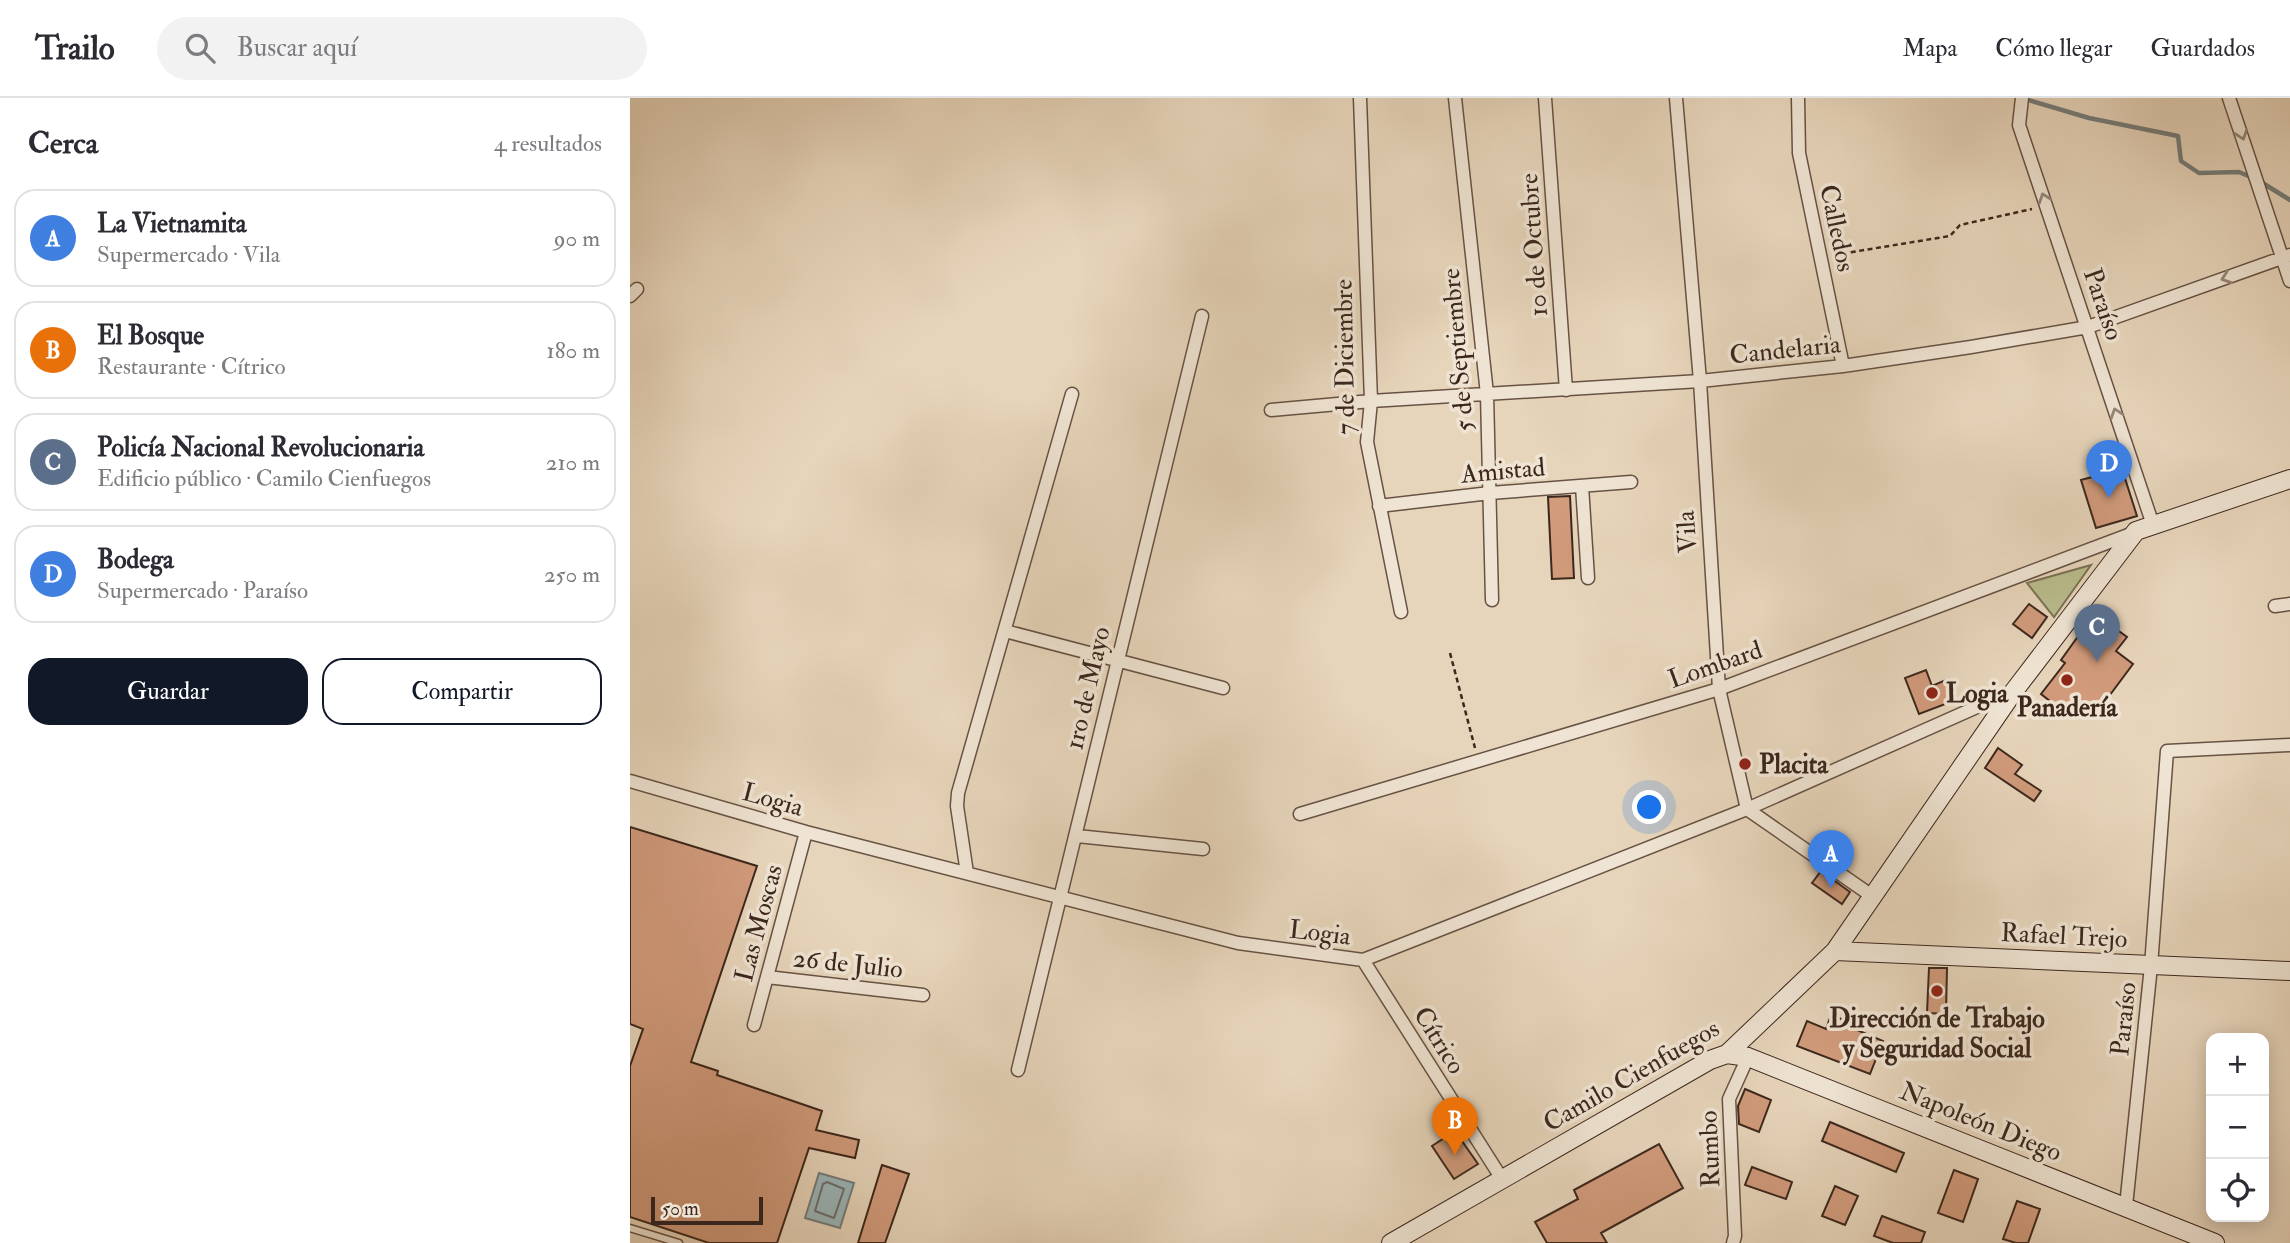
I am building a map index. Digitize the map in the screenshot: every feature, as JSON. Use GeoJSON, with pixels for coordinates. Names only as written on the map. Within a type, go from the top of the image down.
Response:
{"type":"FeatureCollection","features":[{"type":"Feature","properties":{"kind":"main road"},"geometry":{"type":"LineString","coordinates":[[2145,528],[2290,479]]}},
{"type":"Feature","properties":{"kind":"main road","name":"Camilo Cienfuegos"},"geometry":{"type":"LineString","coordinates":[[1391,1243],[1710,1060],[1727,1054],[1835,951],[2014,691],[2145,528]]}},
{"type":"Feature","properties":{"kind":"main road","name":"Rafael Trejo"},"geometry":{"type":"LineString","coordinates":[[1835,951],[2290,971]]}},
{"type":"Feature","properties":{"kind":"main road","name":"Napoleón Diego"},"geometry":{"type":"LineString","coordinates":[[1727,1054],[1748,1057],[2214,1243]]}},
{"type":"Feature","properties":{"kind":"street","name":"7 de Diciembre"},"geometry":{"type":"LineString","coordinates":[[1360,98],[1371,401],[1367,442],[1401,612]]}},
{"type":"Feature","properties":{"kind":"street","name":"5 de Septiembre"},"geometry":{"type":"LineString","coordinates":[[1455,98],[1487,394],[1492,600]]}},
{"type":"Feature","properties":{"kind":"street","name":"10 de Octubre"},"geometry":{"type":"LineString","coordinates":[[1545,98],[1566,390]]}},
{"type":"Feature","properties":{"kind":"street","name":"Vila"},"geometry":{"type":"LineString","coordinates":[[1676,98],[1700,382],[1719,689],[1747,809]]}},
{"type":"Feature","properties":{"kind":"street","name":"Calledos"},"geometry":{"type":"LineString","coordinates":[[1798,98],[1799,153],[1843,366]]}},
{"type":"Feature","properties":{"kind":"street"},"geometry":{"type":"LineString","coordinates":[[2229,98],[2259,188],[2286,257],[2290,281]]}},
{"type":"Feature","properties":{"kind":"street","name":"Paraíso"},"geometry":{"type":"LineString","coordinates":[[2021,101],[2019,125],[2088,327],[2145,528]]}},
{"type":"Feature","properties":{"kind":"street","name":"Candelaria"},"geometry":{"type":"LineString","coordinates":[[1271,410],[1371,401],[1700,382],[1843,366],[1972,347],[2088,327],[2286,257]]}},
{"type":"Feature","properties":{"kind":"street","name":"1ro de Mayo"},"geometry":{"type":"LineString","coordinates":[[1018,1070],[1202,316]]}},
{"type":"Feature","properties":{"kind":"street"},"geometry":{"type":"LineString","coordinates":[[967,873],[957,806],[958,793],[1072,394]]}},
{"type":"Feature","properties":{"kind":"street","name":"Amistad"},"geometry":{"type":"LineString","coordinates":[[1378,506],[1490,493],[1631,482]]}},
{"type":"Feature","properties":{"kind":"street"},"geometry":{"type":"LineString","coordinates":[[1582,486],[1588,578]]}},
{"type":"Feature","properties":{"kind":"street","name":"Lombard"},"geometry":{"type":"LineString","coordinates":[[1300,814],[1719,689],[2145,528]]}},
{"type":"Feature","properties":{"kind":"street"},"geometry":{"type":"LineString","coordinates":[[2275,606],[2290,604]]}},
{"type":"Feature","properties":{"kind":"street"},"geometry":{"type":"LineString","coordinates":[[1005,631],[1223,688]]}},
{"type":"Feature","properties":{"kind":"street","name":"Logia"},"geometry":{"type":"LineString","coordinates":[[630,781],[806,832],[1238,943],[1363,960],[1747,809],[2014,691]]}},
{"type":"Feature","properties":{"kind":"street","name":"Paraíso"},"geometry":{"type":"LineString","coordinates":[[2126,1206],[2151,966],[2167,751],[2290,745]]}},
{"type":"Feature","properties":{"kind":"street"},"geometry":{"type":"LineString","coordinates":[[1747,809],[1872,896]]}},
{"type":"Feature","properties":{"kind":"street","name":"Las Moscas"},"geometry":{"type":"LineString","coordinates":[[754,1025],[806,832]]}},
{"type":"Feature","properties":{"kind":"street"},"geometry":{"type":"LineString","coordinates":[[1076,836],[1203,849]]}},
{"type":"Feature","properties":{"kind":"street","name":"Cítrico"},"geometry":{"type":"LineString","coordinates":[[1363,960],[1502,1179]]}},
{"type":"Feature","properties":{"kind":"street","name":"26 de Julio"},"geometry":{"type":"LineString","coordinates":[[767,977],[923,995]]}},
{"type":"Feature","properties":{"kind":"street","name":"Rumbo"},"geometry":{"type":"LineString","coordinates":[[1736,1241],[1729,1099],[1748,1057]]}},
{"type":"Feature","properties":{"kind":"lane"},"geometry":{"type":"LineString","coordinates":[[630,1228],[679,1243]]}},
{"type":"Feature","properties":{"kind":"path"},"geometry":{"type":"LineString","coordinates":[[1820,257],[1950,236],[1959,225],[2046,206]]}},
{"type":"Feature","properties":{"kind":"path"},"geometry":{"type":"LineString","coordinates":[[1450,653],[1478,761]]}},
{"type":"Feature","properties":{"kind":"green space"},"geometry":{"type":"Polygon","coordinates":[[[2091,565],[2054,617],[2027,583],[2091,565]]]}},
{"type":"Feature","properties":{"kind":"water"},"geometry":{"type":"Polygon","coordinates":[[[819,1173],[854,1183],[840,1228],[805,1218],[819,1173]]]}},
{"type":"Feature","properties":{"kind":"building"},"geometry":{"type":"Polygon","coordinates":[[[2122,469],[2137,516],[2096,528],[2081,480],[2122,469]]]}},
{"type":"Feature","properties":{"kind":"building"},"geometry":{"type":"Polygon","coordinates":[[[1570,496],[1574,578],[1552,579],[1548,497],[1570,496]]]}},
{"type":"Feature","properties":{"kind":"building"},"geometry":{"type":"Polygon","coordinates":[[[2029,604],[2047,617],[2032,638],[2013,624],[2029,604]]]}},
{"type":"Feature","properties":{"kind":"building"},"geometry":{"type":"Polygon","coordinates":[[[2098,616],[2127,637],[2116,651],[2133,664],[2092,719],[2075,709],[2069,716],[2041,694],[2065,663],[2061,660],[2084,628],[2087,631],[2098,616]]]}},
{"type":"Feature","properties":{"kind":"building","name":"Logia"},"geometry":{"type":"Polygon","coordinates":[[[1926,670],[1932,686],[1948,679],[1956,700],[1919,714],[1905,678],[1926,670]]]}},
{"type":"Feature","properties":{"kind":"building"},"geometry":{"type":"Polygon","coordinates":[[[1998,748],[2022,765],[2015,774],[2041,791],[2034,801],[1985,768],[1998,748]]]}},
{"type":"Feature","properties":{"kind":"building"},"geometry":{"type":"Polygon","coordinates":[[[630,827],[757,866],[691,1062],[718,1071],[717,1075],[822,1111],[816,1130],[859,1140],[855,1158],[809,1148],[777,1243],[709,1243],[630,1217],[630,1066],[643,1029],[630,1024],[630,827]]]}},
{"type":"Feature","properties":{"kind":"building"},"geometry":{"type":"Polygon","coordinates":[[[1821,871],[1850,892],[1842,904],[1812,883],[1821,871]]]}},
{"type":"Feature","properties":{"kind":"building","name":"Dirección de Trabajo y Seguridad Social"},"geometry":{"type":"Polygon","coordinates":[[[1929,968],[1947,968],[1946,1014],[1927,1013],[1929,968]]]}},
{"type":"Feature","properties":{"kind":"building"},"geometry":{"type":"Polygon","coordinates":[[[1831,1015],[1852,1023],[1850,1027],[1883,1041],[1870,1074],[1797,1046],[1807,1021],[1826,1029],[1831,1015]]]}},
{"type":"Feature","properties":{"kind":"building"},"geometry":{"type":"Polygon","coordinates":[[[1745,1089],[1771,1100],[1759,1132],[1739,1124],[1738,1106],[1745,1089]]]}},
{"type":"Feature","properties":{"kind":"building"},"geometry":{"type":"Polygon","coordinates":[[[1830,1122],[1904,1153],[1896,1172],[1822,1141],[1830,1122]]]}},
{"type":"Feature","properties":{"kind":"building"},"geometry":{"type":"Polygon","coordinates":[[[1455,1131],[1478,1164],[1454,1179],[1432,1146],[1455,1131]]]}},
{"type":"Feature","properties":{"kind":"building"},"geometry":{"type":"Polygon","coordinates":[[[1659,1144],[1683,1188],[1601,1233],[1607,1243],[1547,1243],[1535,1222],[1578,1199],[1574,1190],[1659,1144]]]}},
{"type":"Feature","properties":{"kind":"building"},"geometry":{"type":"Polygon","coordinates":[[[882,1165],[909,1174],[885,1243],[858,1243],[882,1165]]]}},
{"type":"Feature","properties":{"kind":"building"},"geometry":{"type":"Polygon","coordinates":[[[1752,1167],[1792,1182],[1786,1199],[1745,1185],[1752,1167]]]}},
{"type":"Feature","properties":{"kind":"building"},"geometry":{"type":"Polygon","coordinates":[[[1954,1170],[1978,1179],[1963,1222],[1938,1213],[1954,1170]]]}},
{"type":"Feature","properties":{"kind":"building"},"geometry":{"type":"Polygon","coordinates":[[[1835,1186],[1858,1196],[1845,1225],[1822,1216],[1835,1186]]]}},
{"type":"Feature","properties":{"kind":"building"},"geometry":{"type":"Polygon","coordinates":[[[2017,1201],[2040,1209],[2028,1243],[2003,1239],[2017,1201]]]}},
{"type":"Feature","properties":{"kind":"building"},"geometry":{"type":"Polygon","coordinates":[[[1882,1216],[1925,1232],[1921,1243],[1893,1243],[1874,1236],[1882,1216]]]}},
{"type":"Feature","properties":{"kind":"waterway"},"geometry":{"type":"LineString","coordinates":[[2025,99],[2089,118],[2178,136],[2181,161],[2199,173],[2239,172],[2253,178]]}},
{"type":"Feature","properties":{"kind":"waterway"},"geometry":{"type":"LineString","coordinates":[[2261,182],[2290,200]]}},
{"type":"Feature","properties":{"kind":"place","name":"Bodega"},"geometry":{"type":"Point","coordinates":[2109,498]}},
{"type":"Feature","properties":{"kind":"place","name":"Policía Nacional Revolucionaria"},"geometry":{"type":"Point","coordinates":[2097,662]}},
{"type":"Feature","properties":{"kind":"place","name":"Panadería"},"geometry":{"type":"Point","coordinates":[2067,680]}},
{"type":"Feature","properties":{"kind":"place","name":"Logia"},"geometry":{"type":"Point","coordinates":[1932,693]}},
{"type":"Feature","properties":{"kind":"place","name":"Placita"},"geometry":{"type":"Point","coordinates":[1745,764]}},
{"type":"Feature","properties":{"kind":"place","name":"La Vietnamita"},"geometry":{"type":"Point","coordinates":[1831,888]}},
{"type":"Feature","properties":{"kind":"place","name":"Dirección de Trabajo y Seguridad Social"},"geometry":{"type":"Point","coordinates":[1937,991]}},
{"type":"Feature","properties":{"kind":"place","name":"El Bosque"},"geometry":{"type":"Point","coordinates":[1455,1155]}}]}
